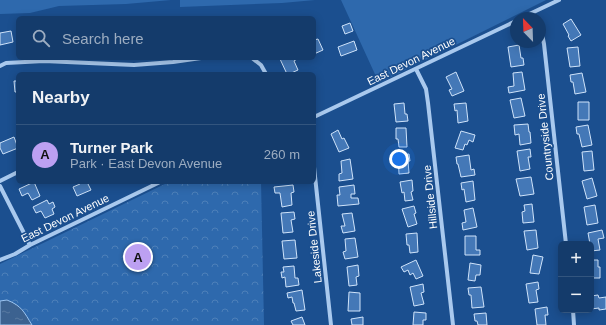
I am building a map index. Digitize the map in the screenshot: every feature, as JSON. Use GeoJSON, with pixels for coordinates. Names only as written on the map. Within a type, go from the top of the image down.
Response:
{"type":"FeatureCollection","features":[{"type":"Feature","properties":{"kind":"street"},"geometry":{"type":"LineString","coordinates":[[534,12],[559,0]]}},
{"type":"Feature","properties":{"kind":"street","name":"East Devon Avenue"},"geometry":{"type":"LineString","coordinates":[[316,116],[510,24]]}},
{"type":"Feature","properties":{"kind":"street","name":"Countryside Drive"},"geometry":{"type":"LineString","coordinates":[[544,48],[566,241]]}},
{"type":"Feature","properties":{"kind":"street"},"geometry":{"type":"LineString","coordinates":[[0,66],[6,63],[44,61],[134,65],[187,60]]}},
{"type":"Feature","properties":{"kind":"street"},"geometry":{"type":"LineString","coordinates":[[254,60],[265,72]]}},
{"type":"Feature","properties":{"kind":"street","name":"Hillside Drive"},"geometry":{"type":"LineString","coordinates":[[416,69],[426,88],[453,325]]}},
{"type":"Feature","properties":{"kind":"street"},"geometry":{"type":"LineString","coordinates":[[0,181],[16,173]]}},
{"type":"Feature","properties":{"kind":"street","name":"East Devon Avenue"},"geometry":{"type":"LineString","coordinates":[[0,260],[156,184]]}},
{"type":"Feature","properties":{"kind":"street","name":"Lakeside Drive"},"geometry":{"type":"LineString","coordinates":[[316,184],[331,325]]}},
{"type":"Feature","properties":{"kind":"street"},"geometry":{"type":"LineString","coordinates":[[0,186],[30,245]]}},
{"type":"Feature","properties":{"kind":"street"},"geometry":{"type":"LineString","coordinates":[[573,313],[574,325]]}},
{"type":"Feature","properties":{"kind":"green space"},"geometry":{"type":"Polygon","coordinates":[[[0,0],[171,0],[126,4],[59,6],[30,13],[0,14],[0,0]]]}},
{"type":"Feature","properties":{"kind":"green space"},"geometry":{"type":"Polygon","coordinates":[[[180,0],[315,0],[282,3],[180,7],[180,0]]]}},
{"type":"Feature","properties":{"kind":"green space"},"geometry":{"type":"Polygon","coordinates":[[[341,0],[546,0],[522,12],[510,12],[510,18],[379,83],[341,0]]]}},
{"type":"Feature","properties":{"kind":"green space"},"geometry":{"type":"Polygon","coordinates":[[[165,184],[261,184],[264,325],[0,325],[0,264],[165,184]]]}},
{"type":"Feature","properties":{"kind":"water"},"geometry":{"type":"Polygon","coordinates":[[[7,300],[19,307],[25,313],[32,325],[0,325],[0,301],[7,300]]]}},
{"type":"Feature","properties":{"kind":"building"},"geometry":{"type":"Polygon","coordinates":[[[571,19],[581,35],[571,41],[563,24],[571,19]]]}},
{"type":"Feature","properties":{"kind":"building"},"geometry":{"type":"Polygon","coordinates":[[[350,23],[353,31],[345,34],[342,26],[350,23]]]}},
{"type":"Feature","properties":{"kind":"building"},"geometry":{"type":"Polygon","coordinates":[[[11,31],[13,42],[0,45],[0,33],[11,31]]]}},
{"type":"Feature","properties":{"kind":"building"},"geometry":{"type":"Polygon","coordinates":[[[318,39],[323,50],[316,53],[316,40],[318,39]]]}},
{"type":"Feature","properties":{"kind":"building"},"geometry":{"type":"Polygon","coordinates":[[[354,41],[357,50],[341,56],[338,47],[354,41]]]}},
{"type":"Feature","properties":{"kind":"building"},"geometry":{"type":"Polygon","coordinates":[[[508,47],[519,48],[524,65],[511,67],[508,47]]]}},
{"type":"Feature","properties":{"kind":"building"},"geometry":{"type":"Polygon","coordinates":[[[578,47],[580,66],[570,67],[567,48],[578,47]]]}},
{"type":"Feature","properties":{"kind":"building"},"geometry":{"type":"Polygon","coordinates":[[[280,60],[296,60],[294,61],[298,70],[294,72],[286,72],[280,60]]]}},
{"type":"Feature","properties":{"kind":"building"},"geometry":{"type":"Polygon","coordinates":[[[456,72],[464,91],[452,96],[449,90],[452,89],[446,77],[456,72]]]}},
{"type":"Feature","properties":{"kind":"building"},"geometry":{"type":"Polygon","coordinates":[[[522,72],[525,90],[509,93],[508,87],[514,86],[513,73],[522,72]]]}},
{"type":"Feature","properties":{"kind":"building"},"geometry":{"type":"Polygon","coordinates":[[[582,73],[586,92],[575,94],[570,75],[582,73]]]}},
{"type":"Feature","properties":{"kind":"building"},"geometry":{"type":"Polygon","coordinates":[[[14,81],[16,81],[16,92],[14,81]]]}},
{"type":"Feature","properties":{"kind":"building"},"geometry":{"type":"Polygon","coordinates":[[[521,98],[525,116],[514,118],[510,100],[521,98]]]}},
{"type":"Feature","properties":{"kind":"building"},"geometry":{"type":"Polygon","coordinates":[[[578,102],[589,102],[589,120],[578,120],[578,102]]]}},
{"type":"Feature","properties":{"kind":"building"},"geometry":{"type":"Polygon","coordinates":[[[404,103],[405,114],[407,114],[408,121],[396,122],[394,104],[404,103]]]}},
{"type":"Feature","properties":{"kind":"building"},"geometry":{"type":"Polygon","coordinates":[[[466,103],[468,121],[458,123],[457,110],[455,111],[454,104],[466,103]]]}},
{"type":"Feature","properties":{"kind":"building"},"geometry":{"type":"Polygon","coordinates":[[[528,124],[531,143],[520,145],[519,134],[515,135],[514,125],[528,124]]]}},
{"type":"Feature","properties":{"kind":"building"},"geometry":{"type":"Polygon","coordinates":[[[588,125],[592,145],[582,147],[576,127],[588,125]]]}},
{"type":"Feature","properties":{"kind":"building"},"geometry":{"type":"Polygon","coordinates":[[[396,128],[406,128],[407,147],[399,147],[398,139],[396,139],[396,128]]]}},
{"type":"Feature","properties":{"kind":"building"},"geometry":{"type":"Polygon","coordinates":[[[338,130],[342,139],[344,138],[349,148],[339,152],[331,134],[338,130]]]}},
{"type":"Feature","properties":{"kind":"building"},"geometry":{"type":"Polygon","coordinates":[[[461,131],[475,135],[473,142],[469,140],[467,145],[465,144],[463,150],[455,148],[461,131]]]}},
{"type":"Feature","properties":{"kind":"building"},"geometry":{"type":"Polygon","coordinates":[[[14,137],[16,149],[3,154],[0,148],[0,143],[14,137]]]}},
{"type":"Feature","properties":{"kind":"building"},"geometry":{"type":"Polygon","coordinates":[[[530,149],[531,157],[528,157],[530,169],[520,171],[517,151],[530,149]]]}},
{"type":"Feature","properties":{"kind":"building"},"geometry":{"type":"Polygon","coordinates":[[[592,151],[594,170],[584,171],[582,152],[592,151]]]}},
{"type":"Feature","properties":{"kind":"building"},"geometry":{"type":"Polygon","coordinates":[[[409,154],[409,173],[399,174],[398,155],[409,154]]]}},
{"type":"Feature","properties":{"kind":"building"},"geometry":{"type":"Polygon","coordinates":[[[469,155],[471,170],[474,169],[475,175],[461,177],[456,157],[469,155]]]}},
{"type":"Feature","properties":{"kind":"building"},"geometry":{"type":"Polygon","coordinates":[[[350,159],[353,179],[339,181],[339,174],[342,173],[341,161],[350,159]]]}},
{"type":"Feature","properties":{"kind":"building"},"geometry":{"type":"Polygon","coordinates":[[[531,177],[534,194],[520,196],[516,179],[531,177]]]}},
{"type":"Feature","properties":{"kind":"building"},"geometry":{"type":"Polygon","coordinates":[[[592,178],[597,196],[587,199],[582,181],[592,178]]]}},
{"type":"Feature","properties":{"kind":"building"},"geometry":{"type":"Polygon","coordinates":[[[412,180],[413,191],[411,192],[413,200],[405,201],[404,192],[402,193],[400,182],[412,180]]]}},
{"type":"Feature","properties":{"kind":"building"},"geometry":{"type":"Polygon","coordinates":[[[473,181],[475,200],[466,202],[464,189],[462,190],[461,183],[473,181]]]}},
{"type":"Feature","properties":{"kind":"building"},"geometry":{"type":"Polygon","coordinates":[[[30,184],[35,184],[40,196],[32,200],[28,193],[22,196],[19,189],[30,184]]]}},
{"type":"Feature","properties":{"kind":"building"},"geometry":{"type":"Polygon","coordinates":[[[80,184],[88,184],[91,190],[77,196],[73,187],[80,184]]]}},
{"type":"Feature","properties":{"kind":"building"},"geometry":{"type":"Polygon","coordinates":[[[293,185],[294,192],[291,193],[292,205],[282,207],[280,193],[275,193],[274,187],[293,185]]]}},
{"type":"Feature","properties":{"kind":"building"},"geometry":{"type":"Polygon","coordinates":[[[354,185],[355,194],[351,194],[351,198],[358,198],[359,204],[338,206],[337,195],[340,195],[339,187],[354,185]]]}},
{"type":"Feature","properties":{"kind":"building"},"geometry":{"type":"Polygon","coordinates":[[[47,200],[49,204],[53,202],[55,207],[52,209],[54,214],[45,218],[41,211],[36,213],[33,207],[47,200]]]}},
{"type":"Feature","properties":{"kind":"building"},"geometry":{"type":"Polygon","coordinates":[[[532,204],[534,222],[523,223],[522,212],[525,211],[524,205],[532,204]]]}},
{"type":"Feature","properties":{"kind":"building"},"geometry":{"type":"Polygon","coordinates":[[[595,205],[598,223],[587,225],[584,207],[595,205]]]}},
{"type":"Feature","properties":{"kind":"building"},"geometry":{"type":"Polygon","coordinates":[[[414,206],[416,213],[414,214],[417,224],[408,227],[402,209],[414,206]]]}},
{"type":"Feature","properties":{"kind":"building"},"geometry":{"type":"Polygon","coordinates":[[[473,208],[477,227],[463,230],[462,223],[466,222],[464,210],[473,208]]]}},
{"type":"Feature","properties":{"kind":"building"},"geometry":{"type":"Polygon","coordinates":[[[294,212],[295,219],[291,220],[293,232],[283,233],[281,213],[294,212]]]}},
{"type":"Feature","properties":{"kind":"building"},"geometry":{"type":"Polygon","coordinates":[[[352,213],[355,231],[343,233],[341,226],[345,226],[342,214],[352,213]]]}},
{"type":"Feature","properties":{"kind":"building"},"geometry":{"type":"Polygon","coordinates":[[[536,230],[538,248],[527,250],[524,231],[536,230]]]}},
{"type":"Feature","properties":{"kind":"building"},"geometry":{"type":"Polygon","coordinates":[[[602,230],[604,238],[598,239],[600,250],[594,251],[594,241],[589,241],[588,233],[602,230]]]}},
{"type":"Feature","properties":{"kind":"building"},"geometry":{"type":"Polygon","coordinates":[[[417,233],[418,252],[410,253],[409,245],[407,245],[406,234],[417,233]]]}},
{"type":"Feature","properties":{"kind":"building"},"geometry":{"type":"Polygon","coordinates":[[[465,236],[476,236],[476,250],[480,250],[480,255],[465,255],[465,236]]]}},
{"type":"Feature","properties":{"kind":"building"},"geometry":{"type":"Polygon","coordinates":[[[355,238],[358,257],[345,259],[343,252],[346,251],[345,239],[355,238]]]}},
{"type":"Feature","properties":{"kind":"building"},"geometry":{"type":"Polygon","coordinates":[[[295,240],[297,258],[284,259],[282,241],[295,240]]]}},
{"type":"Feature","properties":{"kind":"building"},"geometry":{"type":"Polygon","coordinates":[[[533,255],[543,257],[539,274],[530,273],[533,255]]]}},
{"type":"Feature","properties":{"kind":"building"},"geometry":{"type":"Polygon","coordinates":[[[416,260],[423,276],[416,279],[413,273],[410,275],[408,270],[404,272],[401,267],[416,260]]]}},
{"type":"Feature","properties":{"kind":"building"},"geometry":{"type":"Polygon","coordinates":[[[594,260],[598,260],[598,267],[600,267],[600,278],[594,278],[594,260]]]}},
{"type":"Feature","properties":{"kind":"building"},"geometry":{"type":"Polygon","coordinates":[[[470,263],[481,265],[480,275],[476,275],[475,281],[468,280],[470,263]]]}},
{"type":"Feature","properties":{"kind":"building"},"geometry":{"type":"Polygon","coordinates":[[[358,265],[359,276],[356,277],[357,285],[349,286],[347,267],[358,265]]]}},
{"type":"Feature","properties":{"kind":"building"},"geometry":{"type":"Polygon","coordinates":[[[294,266],[295,278],[298,278],[299,285],[286,287],[285,277],[282,278],[281,272],[284,272],[283,267],[294,266]]]}},
{"type":"Feature","properties":{"kind":"building"},"geometry":{"type":"Polygon","coordinates":[[[538,282],[539,289],[536,290],[538,302],[529,303],[526,284],[538,282]]]}},
{"type":"Feature","properties":{"kind":"building"},"geometry":{"type":"Polygon","coordinates":[[[423,284],[424,292],[421,293],[424,304],[414,306],[410,287],[423,284]]]}},
{"type":"Feature","properties":{"kind":"building"},"geometry":{"type":"Polygon","coordinates":[[[481,287],[484,307],[472,308],[471,295],[469,295],[468,288],[481,287]]]}},
{"type":"Feature","properties":{"kind":"building"},"geometry":{"type":"Polygon","coordinates":[[[302,290],[305,310],[296,311],[292,297],[288,298],[287,293],[302,290]]]}},
{"type":"Feature","properties":{"kind":"building"},"geometry":{"type":"Polygon","coordinates":[[[349,292],[360,293],[360,311],[348,311],[349,292]]]}},
{"type":"Feature","properties":{"kind":"building"},"geometry":{"type":"Polygon","coordinates":[[[598,295],[599,298],[606,297],[606,309],[599,310],[599,308],[594,309],[594,296],[598,295]]]}},
{"type":"Feature","properties":{"kind":"building"},"geometry":{"type":"Polygon","coordinates":[[[547,307],[548,315],[545,315],[546,325],[537,325],[535,309],[547,307]]]}},
{"type":"Feature","properties":{"kind":"building"},"geometry":{"type":"Polygon","coordinates":[[[414,312],[426,313],[426,320],[423,320],[423,325],[413,325],[414,312]]]}},
{"type":"Feature","properties":{"kind":"building"},"geometry":{"type":"Polygon","coordinates":[[[486,313],[487,325],[478,325],[477,321],[475,321],[474,314],[486,313]]]}},
{"type":"Feature","properties":{"kind":"building"},"geometry":{"type":"Polygon","coordinates":[[[302,317],[305,325],[293,325],[291,321],[302,317]]]}},
{"type":"Feature","properties":{"kind":"building"},"geometry":{"type":"Polygon","coordinates":[[[363,317],[363,325],[352,325],[351,319],[363,317]]]}},
{"type":"Feature","properties":{"kind":"place","name":"Turner Park"},"geometry":{"type":"Point","coordinates":[138,257]}}]}
